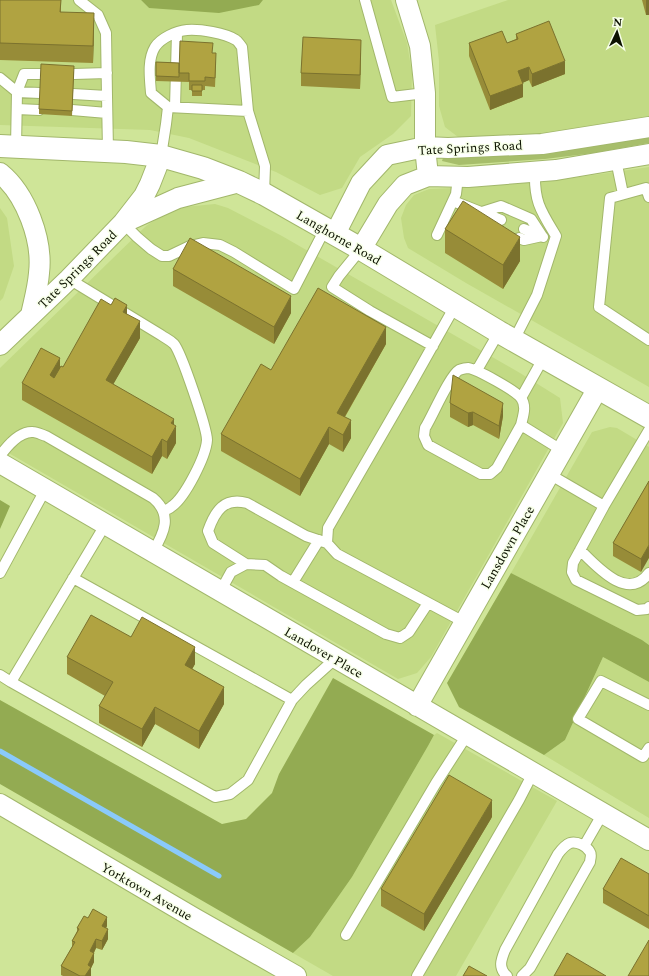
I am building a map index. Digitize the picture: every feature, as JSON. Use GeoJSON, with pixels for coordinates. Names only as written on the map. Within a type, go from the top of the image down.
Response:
{"type":"FeatureCollection","features":[{"type":"Feature","properties":{"kind":"main road","name":"Langhorne Road"},"geometry":{"type":"LineString","coordinates":[[8,146],[108,151],[161,156],[204,168],[239,182],[264,194],[361,249],[506,336],[649,417]]}},
{"type":"Feature","properties":{"kind":"street"},"geometry":{"type":"LineString","coordinates":[[406,0],[420,46],[425,93],[425,147],[428,176]]}},
{"type":"Feature","properties":{"kind":"street","name":"Tate Springs Road"},"geometry":{"type":"LineString","coordinates":[[330,232],[361,183],[387,155],[425,147],[448,148],[542,144],[649,127]]}},
{"type":"Feature","properties":{"kind":"street","name":"Tate Springs Road"},"geometry":{"type":"LineString","coordinates":[[361,249],[388,204],[405,185],[428,176],[458,177],[556,170],[649,154]]}},
{"type":"Feature","properties":{"kind":"street","name":"Tate Springs Road"},"geometry":{"type":"LineString","coordinates":[[0,345],[69,279],[123,223],[144,196],[161,156]]}},
{"type":"Feature","properties":{"kind":"street","name":"Tate Springs Road"},"geometry":{"type":"LineString","coordinates":[[0,173],[11,184],[26,208],[38,237],[40,272],[31,315]]}},
{"type":"Feature","properties":{"kind":"street","name":"Tate Springs Road"},"geometry":{"type":"LineString","coordinates":[[123,223],[178,198],[239,182]]}},
{"type":"Feature","properties":{"kind":"street","name":"Lansdown Place"},"geometry":{"type":"LineString","coordinates":[[417,706],[598,388]]}},
{"type":"Feature","properties":{"kind":"street","name":"Landover Place"},"geometry":{"type":"LineString","coordinates":[[0,463],[649,840]]}},
{"type":"Feature","properties":{"kind":"street","name":"Yorktown Avenue"},"geometry":{"type":"LineString","coordinates":[[0,804],[296,976]]}},
{"type":"Feature","properties":{"kind":"lane"},"geometry":{"type":"LineString","coordinates":[[79,0],[98,15],[106,33],[108,151]]}},
{"type":"Feature","properties":{"kind":"lane"},"geometry":{"type":"LineString","coordinates":[[365,0],[392,97],[425,93]]}},
{"type":"Feature","properties":{"kind":"lane"},"geometry":{"type":"LineString","coordinates":[[248,111],[171,107],[151,93],[150,59],[154,48],[161,40],[186,30],[220,34],[236,40],[242,47],[248,111],[265,166],[264,194]]}},
{"type":"Feature","properties":{"kind":"lane"},"geometry":{"type":"LineString","coordinates":[[161,156],[171,107],[177,33]]}},
{"type":"Feature","properties":{"kind":"lane"},"geometry":{"type":"LineString","coordinates":[[74,74],[107,73]]}},
{"type":"Feature","properties":{"kind":"lane"},"geometry":{"type":"LineString","coordinates":[[8,146],[17,109],[18,92],[24,74],[41,74]]}},
{"type":"Feature","properties":{"kind":"lane"},"geometry":{"type":"LineString","coordinates":[[0,78],[18,92],[40,93]]}},
{"type":"Feature","properties":{"kind":"lane"},"geometry":{"type":"LineString","coordinates":[[73,94],[107,96]]}},
{"type":"Feature","properties":{"kind":"lane"},"geometry":{"type":"LineString","coordinates":[[17,109],[39,110]]}},
{"type":"Feature","properties":{"kind":"lane"},"geometry":{"type":"LineString","coordinates":[[72,110],[107,113]]}},
{"type":"Feature","properties":{"kind":"lane"},"geometry":{"type":"LineString","coordinates":[[616,160],[623,194]]}},
{"type":"Feature","properties":{"kind":"lane"},"geometry":{"type":"LineString","coordinates":[[477,370],[506,336],[537,295],[556,236],[540,210],[534,189],[535,172]]}},
{"type":"Feature","properties":{"kind":"lane"},"geometry":{"type":"LineString","coordinates":[[437,235],[456,194],[458,177]]}},
{"type":"Feature","properties":{"kind":"lane"},"geometry":{"type":"LineString","coordinates":[[649,197],[646,188],[610,198],[599,307],[649,340]]}},
{"type":"Feature","properties":{"kind":"lane"},"geometry":{"type":"LineString","coordinates":[[453,201],[501,220]]}},
{"type":"Feature","properties":{"kind":"lane"},"geometry":{"type":"LineString","coordinates":[[482,212],[501,206],[531,219],[542,236],[554,241]]}},
{"type":"Feature","properties":{"kind":"lane"},"geometry":{"type":"LineString","coordinates":[[482,212],[492,227]]}},
{"type":"Feature","properties":{"kind":"lane"},"geometry":{"type":"LineString","coordinates":[[123,223],[151,249],[162,256],[169,256],[190,246],[202,243],[220,245],[294,289],[330,232]]}},
{"type":"Feature","properties":{"kind":"lane"},"geometry":{"type":"LineString","coordinates":[[521,234],[524,240],[542,236]]}},
{"type":"Feature","properties":{"kind":"lane"},"geometry":{"type":"LineString","coordinates":[[361,249],[332,287],[433,346]]}},
{"type":"Feature","properties":{"kind":"lane"},"geometry":{"type":"LineString","coordinates":[[69,279],[174,344],[180,356],[204,424],[207,440],[203,455],[181,498],[172,507],[161,507]]}},
{"type":"Feature","properties":{"kind":"lane"},"geometry":{"type":"LineString","coordinates":[[293,582],[323,542],[328,528],[455,306]]}},
{"type":"Feature","properties":{"kind":"lane"},"geometry":{"type":"LineString","coordinates":[[521,398],[544,357]]}},
{"type":"Feature","properties":{"kind":"lane"},"geometry":{"type":"LineString","coordinates":[[467,368],[477,370],[521,398],[525,408],[521,425],[497,468],[490,474],[481,474],[436,451],[428,445],[424,436],[426,428],[452,378],[458,370],[467,368]]}},
{"type":"Feature","properties":{"kind":"lane"},"geometry":{"type":"LineString","coordinates":[[521,425],[563,451]]}},
{"type":"Feature","properties":{"kind":"lane"},"geometry":{"type":"LineString","coordinates":[[649,430],[580,550],[573,563],[572,572],[576,580],[637,610],[647,609],[649,607]]}},
{"type":"Feature","properties":{"kind":"lane"},"geometry":{"type":"LineString","coordinates":[[0,456],[4,449],[22,434],[33,432],[46,436],[153,498],[161,507],[165,522],[162,536],[153,552]]}},
{"type":"Feature","properties":{"kind":"lane"},"geometry":{"type":"LineString","coordinates":[[549,474],[604,506]]}},
{"type":"Feature","properties":{"kind":"lane"},"geometry":{"type":"LineString","coordinates":[[0,574],[45,490]]}},
{"type":"Feature","properties":{"kind":"lane"},"geometry":{"type":"LineString","coordinates":[[428,603],[409,632],[400,638],[386,634],[265,565],[246,564],[213,543],[208,531],[212,518],[225,504],[239,501],[247,503],[306,536],[323,542],[337,554],[464,622]]}},
{"type":"Feature","properties":{"kind":"lane"},"geometry":{"type":"LineString","coordinates":[[11,682],[105,525]]}},
{"type":"Feature","properties":{"kind":"lane"},"geometry":{"type":"LineString","coordinates":[[580,550],[609,576],[625,585],[641,582],[649,574]]}},
{"type":"Feature","properties":{"kind":"lane"},"geometry":{"type":"LineString","coordinates":[[220,592],[231,572],[246,564]]}},
{"type":"Feature","properties":{"kind":"lane"},"geometry":{"type":"LineString","coordinates":[[73,578],[292,700]]}},
{"type":"Feature","properties":{"kind":"lane"},"geometry":{"type":"LineString","coordinates":[[0,675],[215,797],[230,794],[248,780],[292,700],[336,658]]}},
{"type":"Feature","properties":{"kind":"lane"},"geometry":{"type":"LineString","coordinates":[[648,703],[601,682],[578,718],[643,757],[649,748]]}},
{"type":"Feature","properties":{"kind":"lane"},"geometry":{"type":"LineString","coordinates":[[346,935],[436,783],[467,735]]}},
{"type":"Feature","properties":{"kind":"lane"},"geometry":{"type":"LineString","coordinates":[[417,976],[519,800],[533,773]]}},
{"type":"Feature","properties":{"kind":"lane"},"geometry":{"type":"LineString","coordinates":[[584,846],[603,814]]}},
{"type":"Feature","properties":{"kind":"lane"},"geometry":{"type":"LineString","coordinates":[[507,976],[502,971],[501,959],[558,854],[563,848],[572,843],[577,843],[584,846],[590,852],[590,862],[530,968],[522,976]]}},
{"type":"Feature","properties":{"kind":"shaded area"},"geometry":{"type":"Polygon","coordinates":[[[0,0],[141,0],[149,8],[259,5],[263,0],[391,0],[407,43],[412,73],[411,116],[393,134],[360,157],[342,188],[320,195],[276,172],[189,138],[150,130],[0,125],[0,0]]]}},
{"type":"Feature","properties":{"kind":"shaded area"},"geometry":{"type":"Polygon","coordinates":[[[141,0],[263,0],[259,5],[219,13],[149,8],[141,0]]]}},
{"type":"Feature","properties":{"kind":"shaded area"},"geometry":{"type":"Polygon","coordinates":[[[508,0],[649,0],[649,116],[548,134],[473,140],[458,137],[445,127],[439,106],[439,61],[435,25],[508,0]]]}},
{"type":"Feature","properties":{"kind":"shaded area"},"geometry":{"type":"Polygon","coordinates":[[[649,134],[649,143],[594,153],[545,159],[459,165],[442,161],[443,158],[649,134]]]}},
{"type":"Feature","properties":{"kind":"shaded area"},"geometry":{"type":"Polygon","coordinates":[[[649,167],[649,387],[466,283],[408,248],[404,238],[401,218],[406,205],[414,195],[429,189],[479,187],[559,180],[649,167]]]}},
{"type":"Feature","properties":{"kind":"shaded area"},"geometry":{"type":"Polygon","coordinates":[[[215,204],[228,208],[282,236],[520,373],[560,398],[563,423],[431,657],[417,673],[398,679],[0,448],[0,368],[146,226],[173,208],[215,204]]]}},
{"type":"Feature","properties":{"kind":"shaded area"},"geometry":{"type":"Polygon","coordinates":[[[0,208],[7,218],[14,266],[3,298],[0,301],[0,208]]]}},
{"type":"Feature","properties":{"kind":"shaded area"},"geometry":{"type":"Polygon","coordinates":[[[610,427],[617,428],[649,447],[649,645],[511,573],[592,432],[610,427]]]}},
{"type":"Feature","properties":{"kind":"shaded area"},"geometry":{"type":"Polygon","coordinates":[[[0,500],[10,506],[0,529],[0,500]]]}},
{"type":"Feature","properties":{"kind":"shaded area"},"geometry":{"type":"Polygon","coordinates":[[[511,573],[649,645],[649,682],[603,657],[565,740],[544,755],[459,707],[447,683],[511,573]]]}},
{"type":"Feature","properties":{"kind":"shaded area"},"geometry":{"type":"Polygon","coordinates":[[[603,657],[649,682],[649,818],[544,755],[565,740],[603,657]]]}},
{"type":"Feature","properties":{"kind":"shaded area"},"geometry":{"type":"Polygon","coordinates":[[[333,678],[434,735],[352,877],[310,937],[293,953],[0,784],[0,700],[222,824],[246,819],[272,793],[279,774],[333,678]]]}},
{"type":"Feature","properties":{"kind":"shaded area"},"geometry":{"type":"Polygon","coordinates":[[[437,733],[557,801],[456,976],[333,976],[293,953],[310,937],[352,877],[434,735],[437,733]]]}},
{"type":"Feature","properties":{"kind":"building"},"geometry":{"type":"Polygon","coordinates":[[[0,0],[61,0],[60,12],[94,13],[93,46],[0,43],[0,0]]]}},
{"type":"Feature","properties":{"kind":"building"},"geometry":{"type":"Polygon","coordinates":[[[549,21],[565,61],[532,74],[529,67],[518,71],[523,84],[490,96],[469,43],[502,31],[507,43],[518,39],[516,34],[549,21]]]}},
{"type":"Feature","properties":{"kind":"building"},"geometry":{"type":"Polygon","coordinates":[[[303,37],[361,40],[360,75],[301,73],[303,37]]]}},
{"type":"Feature","properties":{"kind":"building"},"geometry":{"type":"Polygon","coordinates":[[[180,41],[213,43],[212,53],[216,53],[215,78],[205,77],[205,81],[189,81],[189,73],[179,73],[180,41]]]}},
{"type":"Feature","properties":{"kind":"building"},"geometry":{"type":"Polygon","coordinates":[[[156,62],[179,63],[179,77],[156,76],[156,62]]]}},
{"type":"Feature","properties":{"kind":"building"},"geometry":{"type":"Polygon","coordinates":[[[41,64],[74,66],[72,111],[39,109],[41,64]]]}},
{"type":"Feature","properties":{"kind":"building"},"geometry":{"type":"Polygon","coordinates":[[[192,85],[202,85],[202,91],[192,91],[192,85]]]}},
{"type":"Feature","properties":{"kind":"building"},"geometry":{"type":"Polygon","coordinates":[[[463,201],[520,237],[503,265],[445,229],[463,201]]]}},
{"type":"Feature","properties":{"kind":"building"},"geometry":{"type":"Polygon","coordinates":[[[190,238],[291,296],[274,327],[173,269],[190,238]]]}},
{"type":"Feature","properties":{"kind":"building"},"geometry":{"type":"Polygon","coordinates":[[[318,288],[386,327],[337,413],[351,420],[343,435],[329,427],[300,479],[221,434],[261,364],[271,370],[318,288]]]}},
{"type":"Feature","properties":{"kind":"building"},"geometry":{"type":"Polygon","coordinates":[[[115,298],[127,305],[123,312],[140,321],[106,380],[174,419],[171,423],[176,426],[167,442],[162,439],[152,457],[22,383],[41,348],[60,358],[50,375],[54,378],[61,366],[63,367],[101,299],[111,305],[115,298]]]}},
{"type":"Feature","properties":{"kind":"building"},"geometry":{"type":"Polygon","coordinates":[[[453,375],[503,403],[499,426],[473,412],[468,413],[450,403],[453,375]]]}},
{"type":"Feature","properties":{"kind":"building"},"geometry":{"type":"Polygon","coordinates":[[[649,481],[649,545],[641,559],[613,543],[649,481]]]}},
{"type":"Feature","properties":{"kind":"building"},"geometry":{"type":"Polygon","coordinates":[[[91,615],[131,637],[142,617],[195,647],[185,665],[224,687],[199,731],[155,707],[142,729],[99,706],[113,682],[67,657],[91,615]]]}},
{"type":"Feature","properties":{"kind":"building"},"geometry":{"type":"Polygon","coordinates":[[[449,775],[492,800],[424,914],[381,889],[449,775]]]}},
{"type":"Feature","properties":{"kind":"building"},"geometry":{"type":"Polygon","coordinates":[[[621,858],[649,874],[649,916],[603,889],[621,858]]]}},
{"type":"Feature","properties":{"kind":"building"},"geometry":{"type":"Polygon","coordinates":[[[93,909],[107,917],[102,926],[108,929],[102,941],[96,939],[90,951],[94,953],[88,965],[91,967],[85,976],[80,976],[61,966],[75,942],[72,941],[79,929],[77,928],[84,916],[88,918],[93,909]]]}},
{"type":"Feature","properties":{"kind":"building"},"geometry":{"type":"Polygon","coordinates":[[[649,940],[649,976],[628,976],[649,940]]]}},
{"type":"Feature","properties":{"kind":"building"},"geometry":{"type":"Polygon","coordinates":[[[567,953],[606,976],[554,976],[567,953]]]}},
{"type":"Feature","properties":{"kind":"building"},"geometry":{"type":"Polygon","coordinates":[[[469,966],[487,976],[463,976],[469,966]]]}},
{"type":"Feature","properties":{"kind":"waterway"},"geometry":{"type":"LineString","coordinates":[[0,751],[219,876]]}}]}
